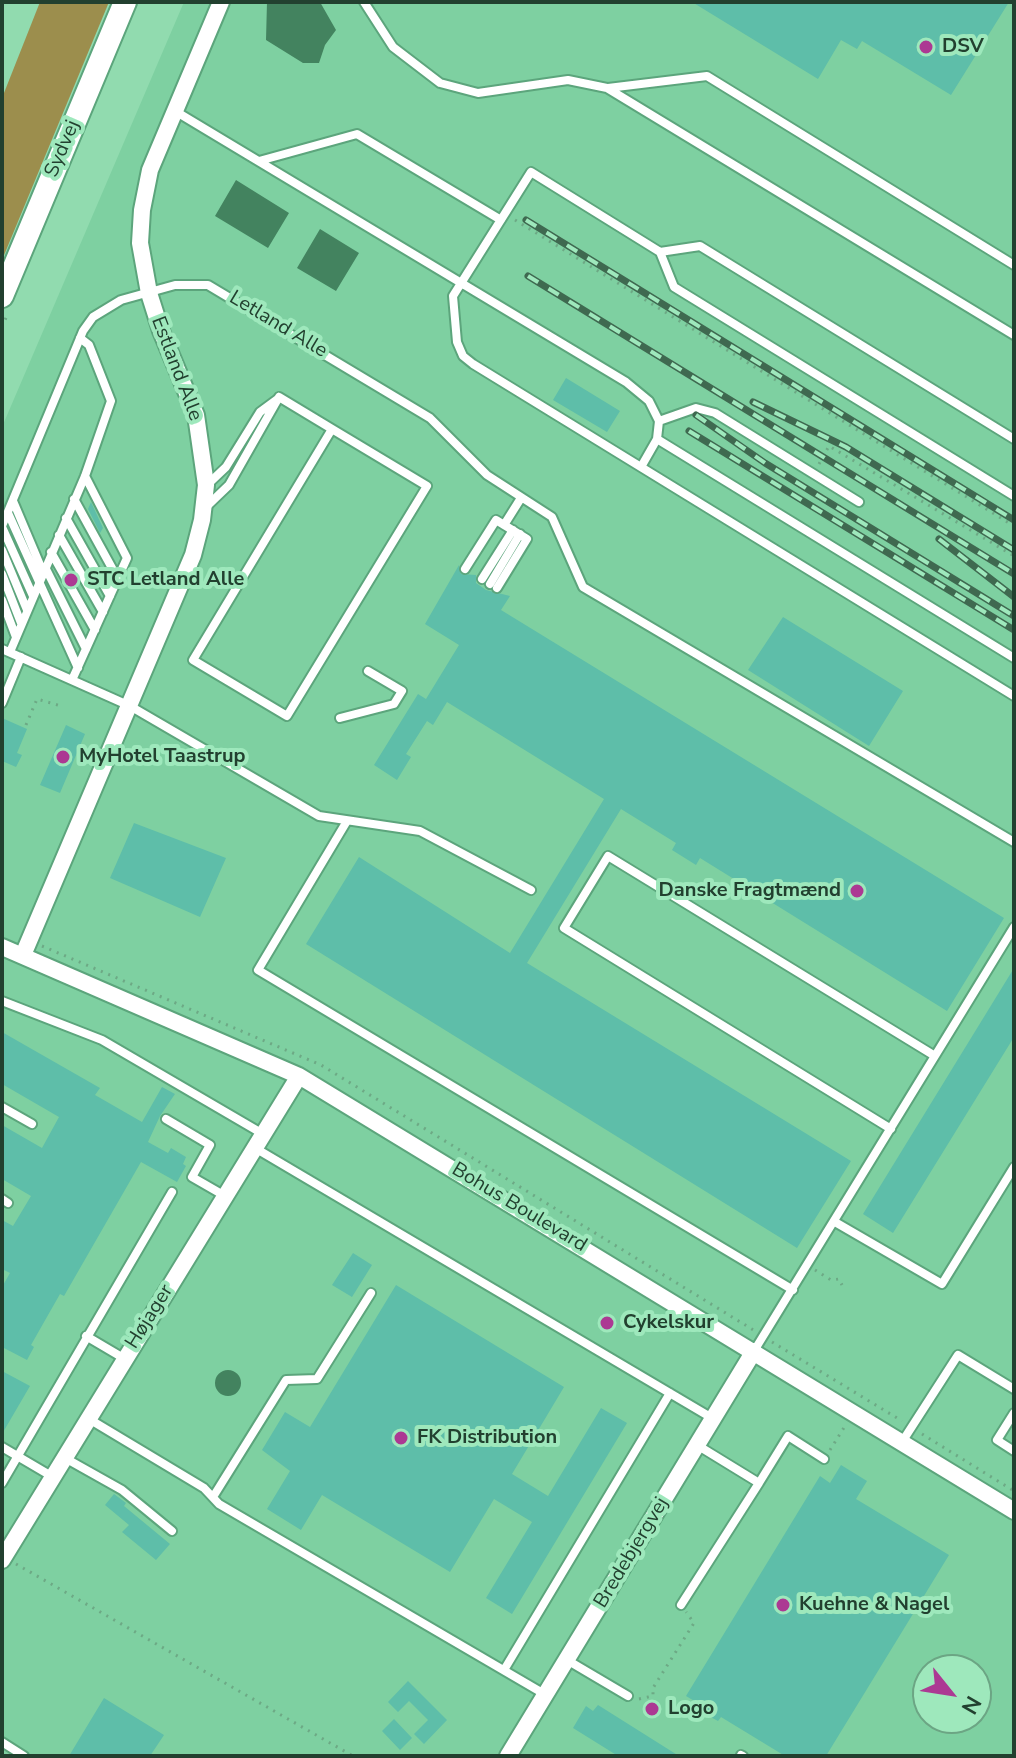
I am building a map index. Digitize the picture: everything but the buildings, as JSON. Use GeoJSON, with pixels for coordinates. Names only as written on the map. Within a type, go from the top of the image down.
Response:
{"type":"FeatureCollection","features":[{"type":"Feature","properties":{"kind":"main road","name":"Sydvej"},"geometry":{"type":"LineString","coordinates":[[2,296],[125,2]]}},
{"type":"Feature","properties":{"kind":"street","name":"Estland Alle"},"geometry":{"type":"LineString","coordinates":[[23,955],[193,555],[203,509],[206,485],[196,415],[149,293],[140,243],[142,210],[150,170],[221,2]]}},
{"type":"Feature","properties":{"kind":"street","name":"Bohus Boulevard"},"geometry":{"type":"LineString","coordinates":[[2,947],[299,1076],[1014,1511]]}},
{"type":"Feature","properties":{"kind":"street","name":"Højager"},"geometry":{"type":"LineString","coordinates":[[3,1558],[299,1076]]}},
{"type":"Feature","properties":{"kind":"street","name":"Bredebjergvej"},"geometry":{"type":"LineString","coordinates":[[508,1756],[754,1351]]}},
{"type":"Feature","properties":{"kind":"lane"},"geometry":{"type":"LineString","coordinates":[[364,2],[393,47],[440,83],[478,93],[568,80],[607,88],[707,76],[1014,265]]}},
{"type":"Feature","properties":{"kind":"lane"},"geometry":{"type":"LineString","coordinates":[[607,88],[1014,335]]}},
{"type":"Feature","properties":{"kind":"lane"},"geometry":{"type":"LineString","coordinates":[[174,111],[626,382],[649,401],[659,421],[657,439],[641,467]]}},
{"type":"Feature","properties":{"kind":"lane"},"geometry":{"type":"LineString","coordinates":[[259,161],[357,134],[503,217]]}},
{"type":"Feature","properties":{"kind":"lane"},"geometry":{"type":"LineString","coordinates":[[1014,496],[674,287],[660,252],[531,172],[453,296],[457,342],[463,356],[1014,696]]}},
{"type":"Feature","properties":{"kind":"lane"},"geometry":{"type":"LineString","coordinates":[[660,252],[700,246],[1014,439]]}},
{"type":"Feature","properties":{"kind":"lane","name":"Letland Alle"},"geometry":{"type":"LineString","coordinates":[[2,527],[80,338],[100,310],[149,293],[193,283],[208,285],[228,294],[430,418],[487,475],[552,517],[583,587],[1014,842]]}},
{"type":"Feature","properties":{"kind":"lane"},"geometry":{"type":"LineString","coordinates":[[80,338],[89,345],[111,401],[85,476],[16,637],[6,650],[130,706],[319,816],[420,831],[531,890]]}},
{"type":"Feature","properties":{"kind":"lane"},"geometry":{"type":"LineString","coordinates":[[206,485],[226,467],[260,412],[279,397]]}},
{"type":"Feature","properties":{"kind":"lane"},"geometry":{"type":"LineString","coordinates":[[279,397],[427,486],[287,716],[193,660],[332,429]]}},
{"type":"Feature","properties":{"kind":"lane"},"geometry":{"type":"LineString","coordinates":[[203,509],[229,485],[279,397]]}},
{"type":"Feature","properties":{"kind":"lane"},"geometry":{"type":"LineString","coordinates":[[659,421],[696,408],[715,413],[859,502]]}},
{"type":"Feature","properties":{"kind":"lane"},"geometry":{"type":"LineString","coordinates":[[657,439],[1014,658]]}},
{"type":"Feature","properties":{"kind":"lane"},"geometry":{"type":"LineString","coordinates":[[72,680],[127,558],[85,476]]}},
{"type":"Feature","properties":{"kind":"lane"},"geometry":{"type":"LineString","coordinates":[[465,569],[496,520],[512,530],[527,539],[490,584],[512,530],[521,498]]}},
{"type":"Feature","properties":{"kind":"lane"},"geometry":{"type":"LineString","coordinates":[[74,499],[118,579]]}},
{"type":"Feature","properties":{"kind":"lane"},"geometry":{"type":"LineString","coordinates":[[13,501],[86,649]]}},
{"type":"Feature","properties":{"kind":"lane"},"geometry":{"type":"LineString","coordinates":[[8,513],[37,584],[78,668]]}},
{"type":"Feature","properties":{"kind":"lane"},"geometry":{"type":"LineString","coordinates":[[66,518],[110,596]]}},
{"type":"Feature","properties":{"kind":"lane"},"geometry":{"type":"LineString","coordinates":[[2,527],[33,596]]}},
{"type":"Feature","properties":{"kind":"lane"},"geometry":{"type":"LineString","coordinates":[[59,535],[103,612]]}},
{"type":"Feature","properties":{"kind":"lane"},"geometry":{"type":"LineString","coordinates":[[2,550],[27,610]]}},
{"type":"Feature","properties":{"kind":"lane"},"geometry":{"type":"LineString","coordinates":[[51,552],[95,630]]}},
{"type":"Feature","properties":{"kind":"lane"},"geometry":{"type":"LineString","coordinates":[[2,574],[21,623]]}},
{"type":"Feature","properties":{"kind":"lane"},"geometry":{"type":"LineString","coordinates":[[2,600],[16,637]]}},
{"type":"Feature","properties":{"kind":"lane"},"geometry":{"type":"LineString","coordinates":[[2,703],[21,657]]}},
{"type":"Feature","properties":{"kind":"lane"},"geometry":{"type":"LineString","coordinates":[[340,718],[394,704],[402,691],[368,671]]}},
{"type":"Feature","properties":{"kind":"lane"},"geometry":{"type":"LineString","coordinates":[[347,821],[258,970],[793,1290]]}},
{"type":"Feature","properties":{"kind":"lane"},"geometry":{"type":"LineString","coordinates":[[891,1129],[564,928],[608,856],[935,1056]]}},
{"type":"Feature","properties":{"kind":"lane"},"geometry":{"type":"LineString","coordinates":[[754,1351],[1014,927]]}},
{"type":"Feature","properties":{"kind":"lane"},"geometry":{"type":"LineString","coordinates":[[2,1001],[102,1040],[259,1141],[713,1419]]}},
{"type":"Feature","properties":{"kind":"lane"},"geometry":{"type":"LineString","coordinates":[[2,1107],[32,1124]]}},
{"type":"Feature","properties":{"kind":"lane"},"geometry":{"type":"LineString","coordinates":[[166,1119],[210,1145],[192,1177],[225,1196]]}},
{"type":"Feature","properties":{"kind":"lane"},"geometry":{"type":"LineString","coordinates":[[835,1222],[942,1284],[1014,1167]]}},
{"type":"Feature","properties":{"kind":"lane"},"geometry":{"type":"LineString","coordinates":[[2,1483],[172,1192]]}},
{"type":"Feature","properties":{"kind":"lane"},"geometry":{"type":"LineString","coordinates":[[213,1497],[286,1380],[317,1379],[371,1293]]}},
{"type":"Feature","properties":{"kind":"lane"},"geometry":{"type":"LineString","coordinates":[[86,1336],[125,1359]]}},
{"type":"Feature","properties":{"kind":"lane"},"geometry":{"type":"LineString","coordinates":[[902,1442],[958,1355],[1013,1387]]}},
{"type":"Feature","properties":{"kind":"lane"},"geometry":{"type":"LineString","coordinates":[[504,1670],[670,1393]]}},
{"type":"Feature","properties":{"kind":"lane"},"geometry":{"type":"LineString","coordinates":[[1014,1413],[997,1440],[1014,1451]]}},
{"type":"Feature","properties":{"kind":"lane"},"geometry":{"type":"LineString","coordinates":[[88,1419],[546,1695]]}},
{"type":"Feature","properties":{"kind":"lane"},"geometry":{"type":"LineString","coordinates":[[681,1605],[788,1436],[824,1459]]}},
{"type":"Feature","properties":{"kind":"lane"},"geometry":{"type":"LineString","coordinates":[[697,1445],[759,1483]]}},
{"type":"Feature","properties":{"kind":"lane"},"geometry":{"type":"LineString","coordinates":[[2,1447],[53,1477]]}},
{"type":"Feature","properties":{"kind":"lane"},"geometry":{"type":"LineString","coordinates":[[65,1457],[122,1490],[172,1531]]}},
{"type":"Feature","properties":{"kind":"lane"},"geometry":{"type":"LineString","coordinates":[[567,1660],[628,1696]]}},
{"type":"Feature","properties":{"kind":"lane"},"geometry":{"type":"LineString","coordinates":[[2,1742],[24,1756]]}},
{"type":"Feature","properties":{"kind":"path"},"geometry":{"type":"LineString","coordinates":[[503,217],[1014,526]]}},
{"type":"Feature","properties":{"kind":"path"},"geometry":{"type":"LineString","coordinates":[[813,473],[829,446],[1014,556]]}},
{"type":"Feature","properties":{"kind":"path"},"geometry":{"type":"LineString","coordinates":[[26,725],[37,699],[61,706]]}},
{"type":"Feature","properties":{"kind":"path"},"geometry":{"type":"LineString","coordinates":[[808,1266],[831,1280],[839,1279],[842,1285]]}},
{"type":"Feature","properties":{"kind":"path"},"geometry":{"type":"LineString","coordinates":[[824,1459],[854,1412]]}},
{"type":"Feature","properties":{"kind":"path"},"geometry":{"type":"LineString","coordinates":[[3,1558],[353,1756]]}},
{"type":"Feature","properties":{"kind":"path"},"geometry":{"type":"LineString","coordinates":[[628,1696],[636,1700],[653,1696],[653,1688],[694,1623],[681,1605]]}},
{"type":"Feature","properties":{"kind":"shaded area"},"geometry":{"type":"Polygon","coordinates":[[[40,2],[109,2],[2,260],[2,98],[40,2]]]}},
{"type":"Feature","properties":{"kind":"shaded area"},"geometry":{"type":"Polygon","coordinates":[[[184,2],[1014,2],[1014,1756],[2,1756],[2,427],[184,2]]]}},
{"type":"Feature","properties":{"kind":"shaded area"},"geometry":{"type":"Polygon","coordinates":[[[267,2],[320,2],[336,30],[325,45],[319,63],[303,63],[266,40],[267,2]]]}},
{"type":"Feature","properties":{"kind":"shaded area"},"geometry":{"type":"Polygon","coordinates":[[[236,180],[289,213],[268,248],[215,216],[236,180]]]}},
{"type":"Feature","properties":{"kind":"shaded area"},"geometry":{"type":"Polygon","coordinates":[[[320,229],[359,253],[336,291],[297,268],[320,229]]]}},
{"type":"Feature","properties":{"kind":"shaded area"},"geometry":{"type":"Polygon","coordinates":[[[228,1370],[237,1374],[241,1383],[237,1392],[228,1396],[219,1392],[215,1383],[219,1374],[228,1370]]]}},
{"type":"Feature","properties":{"kind":"railway"},"geometry":{"type":"LineString","coordinates":[[526,220],[1014,520]]}},
{"type":"Feature","properties":{"kind":"railway"},"geometry":{"type":"LineString","coordinates":[[528,276],[1014,574]]}},
{"type":"Feature","properties":{"kind":"railway"},"geometry":{"type":"LineString","coordinates":[[753,402],[846,447],[1014,550]]}},
{"type":"Feature","properties":{"kind":"railway"},"geometry":{"type":"LineString","coordinates":[[696,415],[765,463],[1014,616]]}},
{"type":"Feature","properties":{"kind":"railway"},"geometry":{"type":"LineString","coordinates":[[689,431],[1014,630]]}},
{"type":"Feature","properties":{"kind":"railway"},"geometry":{"type":"LineString","coordinates":[[939,539],[1014,597]]}},
{"type":"Feature","properties":{"kind":"place","name":"DSV"},"geometry":{"type":"Point","coordinates":[926,47]}},
{"type":"Feature","properties":{"kind":"place","name":"STC Letland Alle"},"geometry":{"type":"Point","coordinates":[71,580]}},
{"type":"Feature","properties":{"kind":"place","name":"MyHotel Taastrup"},"geometry":{"type":"Point","coordinates":[63,757]}},
{"type":"Feature","properties":{"kind":"place","name":"Danske Fragtmænd"},"geometry":{"type":"Point","coordinates":[857,891]}},
{"type":"Feature","properties":{"kind":"place","name":"Cykelskur"},"geometry":{"type":"Point","coordinates":[607,1323]}},
{"type":"Feature","properties":{"kind":"place","name":"FK Distribution"},"geometry":{"type":"Point","coordinates":[401,1438]}},
{"type":"Feature","properties":{"kind":"place","name":"Kuehne & Nagel"},"geometry":{"type":"Point","coordinates":[783,1605]}},
{"type":"Feature","properties":{"kind":"place","name":"Logo"},"geometry":{"type":"Point","coordinates":[652,1709]}}]}
